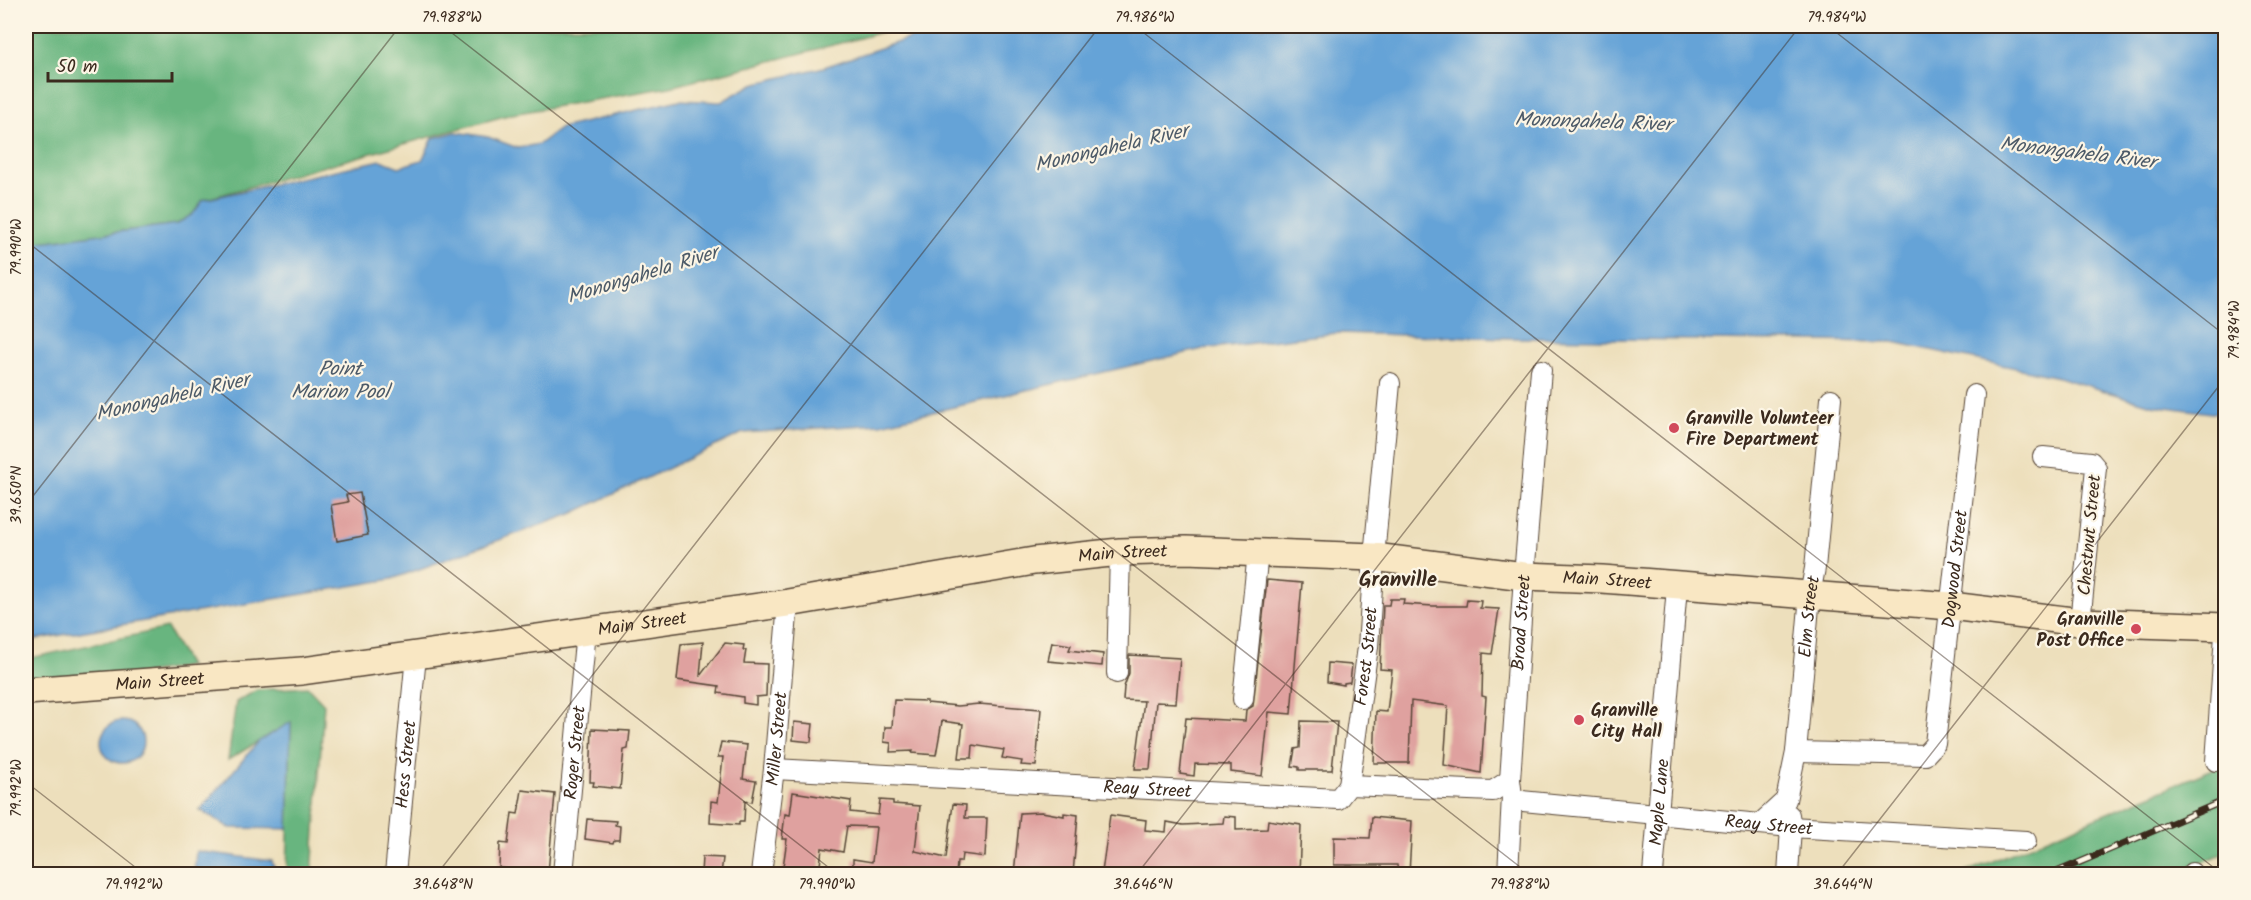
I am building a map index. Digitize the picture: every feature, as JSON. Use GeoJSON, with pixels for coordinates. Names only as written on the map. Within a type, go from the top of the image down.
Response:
{"type":"FeatureCollection","features":[{"type":"Feature","properties":{"kind":"main road","name":"Main Street"},"geometry":{"type":"LineString","coordinates":[[26,691],[303,671],[788,603],[1001,566],[1120,552],[1186,550],[1374,557],[1524,576],[1602,579],[1677,587],[1951,606],[2080,622],[2225,627]]}},
{"type":"Feature","properties":{"kind":"street","name":"Broad Street"},"geometry":{"type":"LineString","coordinates":[[1508,874],[1524,576],[1541,370]]}},
{"type":"Feature","properties":{"kind":"street","name":"Forest Street"},"geometry":{"type":"LineString","coordinates":[[1349,785],[1368,647],[1390,383]]}},
{"type":"Feature","properties":{"kind":"street","name":"Dogwood Street"},"geometry":{"type":"LineString","coordinates":[[1796,752],[1925,755],[1935,744],[1974,395]]}},
{"type":"Feature","properties":{"kind":"street","name":"Elm Street"},"geometry":{"type":"LineString","coordinates":[[1786,800],[1796,752],[1831,399]]}},
{"type":"Feature","properties":{"kind":"street","name":"Chestnut Street"},"geometry":{"type":"LineString","coordinates":[[2043,457],[2091,462],[2096,468],[2080,622]]}},
{"type":"Feature","properties":{"kind":"street"},"geometry":{"type":"LineString","coordinates":[[1118,673],[1120,552]]}},
{"type":"Feature","properties":{"kind":"street"},"geometry":{"type":"LineString","coordinates":[[1244,699],[1258,552]]}},
{"type":"Feature","properties":{"kind":"street","name":"Maple Lane"},"geometry":{"type":"LineString","coordinates":[[1653,874],[1677,587]]}},
{"type":"Feature","properties":{"kind":"street","name":"Miller Street"},"geometry":{"type":"LineString","coordinates":[[761,874],[774,770],[788,603]]}},
{"type":"Feature","properties":{"kind":"street"},"geometry":{"type":"LineString","coordinates":[[2216,761],[2226,621]]}},
{"type":"Feature","properties":{"kind":"street","name":"Roger Street"},"geometry":{"type":"LineString","coordinates":[[563,874],[586,631]]}},
{"type":"Feature","properties":{"kind":"street","name":"Hess Street"},"geometry":{"type":"LineString","coordinates":[[396,874],[416,656]]}},
{"type":"Feature","properties":{"kind":"street","name":"Reay Street"},"geometry":{"type":"LineString","coordinates":[[774,770],[1338,799],[1349,785],[1511,790],[1658,815],[1791,827],[2026,841]]}},
{"type":"Feature","properties":{"kind":"street"},"geometry":{"type":"LineString","coordinates":[[1761,823],[1786,800]]}},
{"type":"Feature","properties":{"kind":"street"},"geometry":{"type":"LineString","coordinates":[[1786,800],[1791,827],[1788,874]]}},
{"type":"Feature","properties":{"kind":"green space"},"geometry":{"type":"Polygon","coordinates":[[[26,26],[902,26],[670,87],[512,114],[203,200],[193,214],[177,224],[26,244],[26,26]]]}},
{"type":"Feature","properties":{"kind":"green space"},"geometry":{"type":"Polygon","coordinates":[[[167,628],[189,666],[26,693],[26,659],[167,628]]]}},
{"type":"Feature","properties":{"kind":"green space"},"geometry":{"type":"Polygon","coordinates":[[[308,687],[324,704],[312,874],[287,874],[291,722],[228,760],[236,702],[257,690],[308,687]]]}},
{"type":"Feature","properties":{"kind":"green space"},"geometry":{"type":"Polygon","coordinates":[[[2225,764],[2225,852],[2176,874],[1962,874],[2225,764]]]}},
{"type":"Feature","properties":{"kind":"water","name":"Point Marion Pool"},"geometry":{"type":"Polygon","coordinates":[[[946,26],[2225,26],[2225,415],[2152,405],[2058,377],[1893,342],[1511,338],[1337,333],[1203,349],[881,424],[743,433],[571,514],[392,579],[26,641],[26,244],[177,224],[193,214],[203,200],[381,160],[399,167],[422,160],[433,138],[456,132],[488,137],[518,148],[539,144],[561,128],[679,100],[721,102],[753,84],[824,67],[946,26]]]}},
{"type":"Feature","properties":{"kind":"water"},"geometry":{"type":"Polygon","coordinates":[[[122,721],[130,722],[137,727],[142,734],[142,750],[137,757],[130,762],[122,763],[114,762],[107,757],[102,750],[101,742],[102,734],[107,727],[114,722],[122,721]]]}},
{"type":"Feature","properties":{"kind":"water"},"geometry":{"type":"Polygon","coordinates":[[[291,722],[288,829],[230,828],[200,810],[259,741],[291,722]]]}},
{"type":"Feature","properties":{"kind":"water"},"geometry":{"type":"Polygon","coordinates":[[[196,851],[272,861],[276,874],[194,874],[196,851]]]}},
{"type":"Feature","properties":{"kind":"building"},"geometry":{"type":"Polygon","coordinates":[[[360,493],[368,535],[337,541],[331,505],[348,502],[346,495],[360,493]]]}},
{"type":"Feature","properties":{"kind":"building"},"geometry":{"type":"Polygon","coordinates":[[[1267,580],[1302,583],[1291,714],[1269,712],[1262,776],[1231,772],[1231,765],[1195,764],[1194,776],[1180,774],[1186,718],[1245,721],[1246,710],[1253,706],[1267,580]]]}},
{"type":"Feature","properties":{"kind":"building"},"geometry":{"type":"Polygon","coordinates":[[[1390,599],[1404,599],[1403,604],[1433,606],[1466,606],[1467,600],[1481,601],[1480,608],[1499,609],[1492,654],[1483,653],[1482,696],[1486,697],[1481,773],[1444,765],[1448,706],[1411,701],[1409,763],[1374,763],[1376,711],[1387,712],[1392,670],[1380,669],[1383,605],[1389,605],[1390,599]]]}},
{"type":"Feature","properties":{"kind":"building"},"geometry":{"type":"Polygon","coordinates":[[[703,642],[700,676],[725,643],[744,645],[743,650],[746,650],[744,663],[767,664],[766,696],[756,697],[756,705],[743,703],[743,697],[718,693],[719,686],[677,680],[681,644],[703,642]]]}},
{"type":"Feature","properties":{"kind":"building"},"geometry":{"type":"Polygon","coordinates":[[[1052,642],[1071,645],[1069,650],[1103,654],[1102,666],[1048,661],[1052,642]]]}},
{"type":"Feature","properties":{"kind":"building"},"geometry":{"type":"Polygon","coordinates":[[[1129,655],[1180,658],[1176,703],[1156,702],[1150,769],[1135,769],[1144,701],[1123,700],[1124,687],[1129,673],[1129,655]]]}},
{"type":"Feature","properties":{"kind":"building"},"geometry":{"type":"Polygon","coordinates":[[[1328,663],[1352,665],[1350,682],[1344,685],[1327,682],[1328,663]]]}},
{"type":"Feature","properties":{"kind":"building"},"geometry":{"type":"Polygon","coordinates":[[[894,700],[927,701],[927,703],[958,706],[979,704],[1041,709],[1036,766],[1021,765],[1022,761],[1002,758],[1004,750],[973,745],[972,758],[959,758],[963,724],[942,721],[936,755],[912,753],[913,751],[890,752],[891,743],[884,742],[885,727],[892,727],[894,700]]]}},
{"type":"Feature","properties":{"kind":"building"},"geometry":{"type":"Polygon","coordinates":[[[1301,721],[1337,722],[1332,770],[1299,770],[1299,767],[1292,766],[1295,749],[1300,748],[1301,721]]]}},
{"type":"Feature","properties":{"kind":"building"},"geometry":{"type":"Polygon","coordinates":[[[794,722],[813,724],[811,742],[793,740],[794,722]]]}},
{"type":"Feature","properties":{"kind":"building"},"geometry":{"type":"Polygon","coordinates":[[[592,729],[630,731],[628,749],[624,750],[620,789],[593,786],[594,782],[590,782],[592,729]]]}},
{"type":"Feature","properties":{"kind":"building"},"geometry":{"type":"Polygon","coordinates":[[[721,742],[747,745],[743,779],[756,781],[752,802],[745,801],[744,822],[739,822],[739,825],[710,823],[711,801],[718,802],[723,757],[718,757],[721,742]]]}},
{"type":"Feature","properties":{"kind":"building"},"geometry":{"type":"Polygon","coordinates":[[[522,790],[555,794],[548,873],[499,868],[500,843],[508,844],[512,813],[518,814],[522,790]]]}},
{"type":"Feature","properties":{"kind":"building"},"geometry":{"type":"Polygon","coordinates":[[[793,792],[851,801],[850,812],[878,815],[880,800],[893,801],[893,804],[920,806],[915,851],[946,858],[953,804],[966,805],[965,818],[987,818],[985,857],[962,854],[961,862],[957,862],[956,874],[853,874],[853,859],[872,862],[876,827],[847,826],[843,852],[822,848],[819,874],[782,874],[787,839],[782,839],[785,814],[790,815],[793,792]]]}},
{"type":"Feature","properties":{"kind":"building"},"geometry":{"type":"Polygon","coordinates":[[[1042,812],[1064,816],[1064,813],[1078,815],[1073,874],[1014,874],[1020,813],[1042,812]]]}},
{"type":"Feature","properties":{"kind":"building"},"geometry":{"type":"Polygon","coordinates":[[[1110,815],[1146,820],[1145,830],[1166,832],[1167,822],[1183,825],[1223,823],[1224,816],[1236,817],[1236,830],[1267,829],[1268,820],[1301,825],[1299,874],[1260,874],[1189,868],[1188,874],[1102,872],[1110,815]]]}},
{"type":"Feature","properties":{"kind":"building"},"geometry":{"type":"Polygon","coordinates":[[[1372,817],[1412,821],[1409,874],[1398,874],[1397,865],[1334,865],[1334,837],[1370,838],[1372,817]]]}},
{"type":"Feature","properties":{"kind":"building"},"geometry":{"type":"Polygon","coordinates":[[[587,819],[616,821],[615,825],[620,826],[619,840],[614,840],[613,843],[585,839],[587,819]]]}},
{"type":"Feature","properties":{"kind":"building"},"geometry":{"type":"Polygon","coordinates":[[[702,857],[723,858],[721,874],[701,874],[702,857]]]}},
{"type":"Feature","properties":{"kind":"railway"},"geometry":{"type":"LineString","coordinates":[[2052,874],[2226,800]]}},
{"type":"Feature","properties":{"kind":"place","name":"Granville Volunteer Fire Department"},"geometry":{"type":"Point","coordinates":[1674,428]}},
{"type":"Feature","properties":{"kind":"place","name":"Granville Post Office"},"geometry":{"type":"Point","coordinates":[2136,629]}},
{"type":"Feature","properties":{"kind":"place","name":"Granville City Hall"},"geometry":{"type":"Point","coordinates":[1579,720]}},
{"type":"Feature","properties":{"kind":"district","name":"Granville"},"geometry":{"type":"Point","coordinates":[1398,579]}},
{"type":"Feature","properties":{"kind":"water label","name":"Monongahela River"},"geometry":{"type":"Point","coordinates":[1593,121]}},
{"type":"Feature","properties":{"kind":"water label","name":"Monongahela River"},"geometry":{"type":"Point","coordinates":[1111,147]}},
{"type":"Feature","properties":{"kind":"water label","name":"Monongahela River"},"geometry":{"type":"Point","coordinates":[2078,152]}},
{"type":"Feature","properties":{"kind":"water label","name":"Monongahela River"},"geometry":{"type":"Point","coordinates":[642,274]}},
{"type":"Feature","properties":{"kind":"water label","name":"Monongahela River"},"geometry":{"type":"Point","coordinates":[172,396]}}]}
